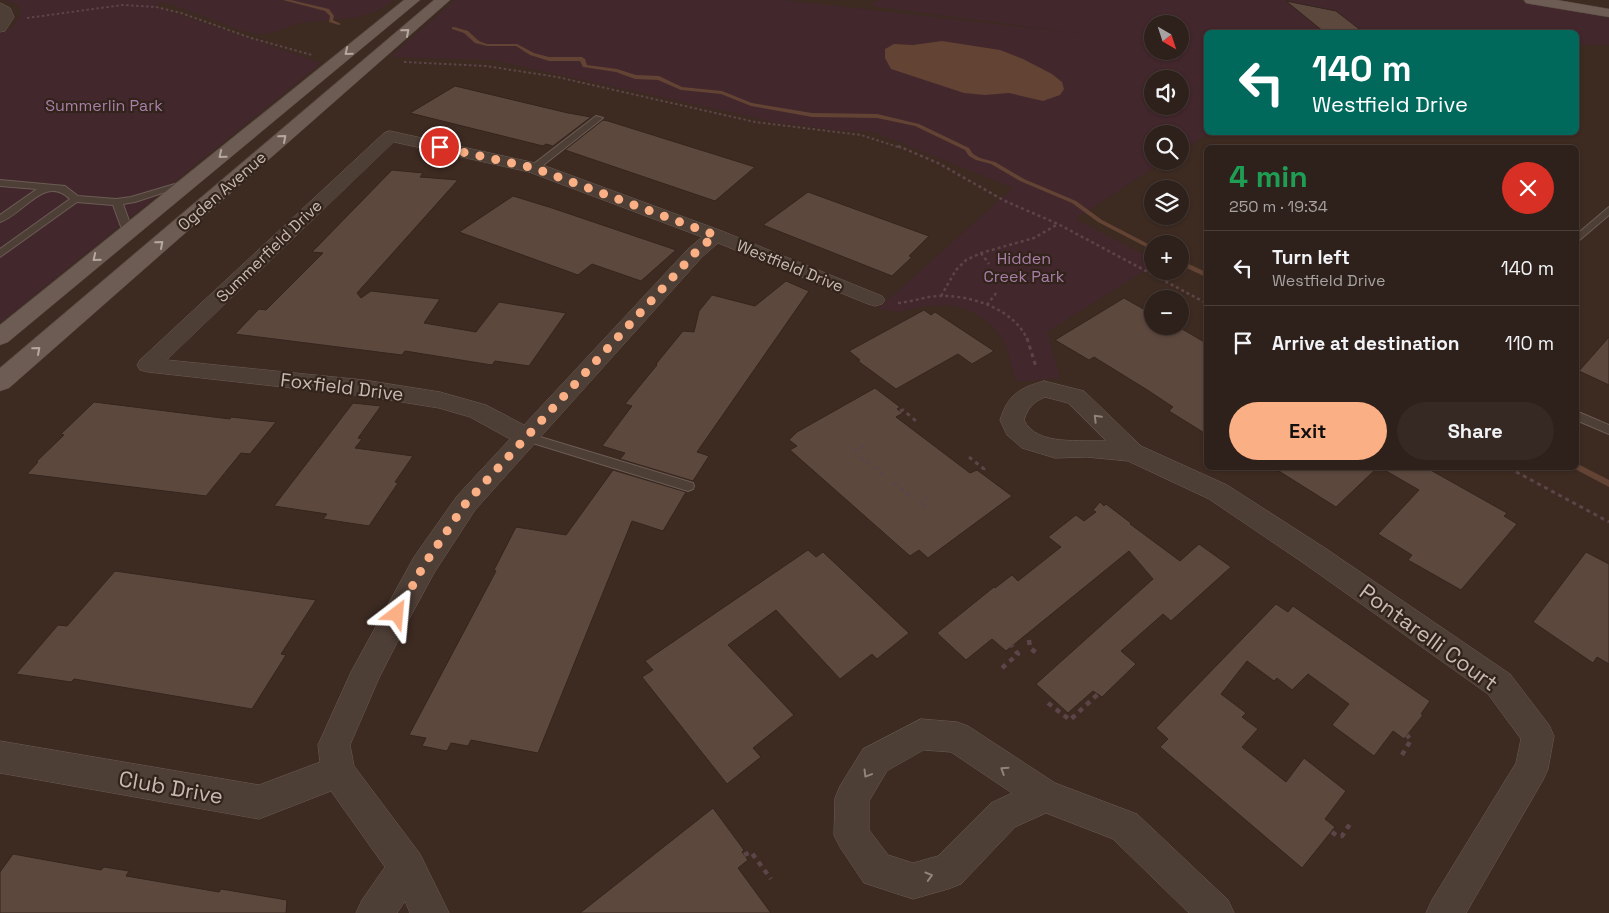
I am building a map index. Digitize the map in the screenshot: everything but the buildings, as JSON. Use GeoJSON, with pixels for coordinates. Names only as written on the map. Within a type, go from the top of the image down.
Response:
{"type":"FeatureCollection","features":[{"type":"Feature","properties":{"kind":"main road","name":"Ogden Avenue"},"geometry":{"type":"LineString","coordinates":[[0,337],[414,0]]}},
{"type":"Feature","properties":{"kind":"main road","name":"Ogden Avenue"},"geometry":{"type":"LineString","coordinates":[[0,382],[443,0]]}},
{"type":"Feature","properties":{"kind":"main road"},"geometry":{"type":"LineString","coordinates":[[1531,0],[1582,10],[1603,11]]}},
{"type":"Feature","properties":{"kind":"main road"},"geometry":{"type":"LineString","coordinates":[[1567,0],[1586,4],[1603,11]]}},
{"type":"Feature","properties":{"kind":"street"},"geometry":{"type":"LineString","coordinates":[[0,7],[5,11],[7,17],[0,28]]}},
{"type":"Feature","properties":{"kind":"street","name":"Westfield Drive"},"geometry":{"type":"LineString","coordinates":[[390,136],[534,168],[715,235],[875,300]]}},
{"type":"Feature","properties":{"kind":"street","name":"Summerfield Drive"},"geometry":{"type":"LineString","coordinates":[[148,365],[390,136]]}},
{"type":"Feature","properties":{"kind":"street"},"geometry":{"type":"LineString","coordinates":[[430,913],[407,867],[338,772],[334,745],[366,672],[424,565],[466,503],[695,253],[715,235]]}},
{"type":"Feature","properties":{"kind":"street","name":"Foxfield Drive"},"geometry":{"type":"LineString","coordinates":[[148,365],[364,388],[440,400],[478,411],[527,437]]}},
{"type":"Feature","properties":{"kind":"street","name":"Pontarelli Court"},"geometry":{"type":"LineString","coordinates":[[1132,452],[1218,492],[1491,678],[1499,684],[1538,736],[1531,769],[1445,913]]}},
{"type":"Feature","properties":{"kind":"street"},"geometry":{"type":"LineString","coordinates":[[1045,796],[1003,816],[948,871],[913,881],[877,870],[852,835],[852,798],[875,760],[922,734],[957,737],[1045,796],[1125,826],[1215,913]]}},
{"type":"Feature","properties":{"kind":"street","name":"Club Drive"},"geometry":{"type":"LineString","coordinates":[[0,757],[259,802],[338,772]]}},
{"type":"Feature","properties":{"kind":"street"},"geometry":{"type":"LineString","coordinates":[[376,913],[407,867]]}},
{"type":"Feature","properties":{"kind":"lane"},"geometry":{"type":"LineString","coordinates":[[534,168],[599,118]]}},
{"type":"Feature","properties":{"kind":"lane"},"geometry":{"type":"LineString","coordinates":[[0,183],[65,189],[75,199]]}},
{"type":"Feature","properties":{"kind":"lane"},"geometry":{"type":"LineString","coordinates":[[0,254],[75,199],[116,202],[148,196],[187,184]]}},
{"type":"Feature","properties":{"kind":"lane"},"geometry":{"type":"LineString","coordinates":[[0,219],[46,187]]}},
{"type":"Feature","properties":{"kind":"lane"},"geometry":{"type":"LineString","coordinates":[[116,202],[120,206],[128,232]]}},
{"type":"Feature","properties":{"kind":"lane"},"geometry":{"type":"LineString","coordinates":[[1579,237],[1609,210]]}},
{"type":"Feature","properties":{"kind":"lane"},"geometry":{"type":"LineString","coordinates":[[1579,416],[1609,430]]}},
{"type":"Feature","properties":{"kind":"lane"},"geometry":{"type":"LineString","coordinates":[[527,437],[688,486]]}},
{"type":"Feature","properties":{"kind":"path"},"geometry":{"type":"LineString","coordinates":[[26,18],[123,5],[156,7],[181,13],[250,38],[306,54],[319,55]]}},
{"type":"Feature","properties":{"kind":"path"},"geometry":{"type":"LineString","coordinates":[[400,62],[486,66],[557,77],[755,122],[815,131],[861,135],[885,141],[938,163],[1006,201],[1058,224],[1204,302]]}},
{"type":"Feature","properties":{"kind":"path"},"geometry":{"type":"LineString","coordinates":[[941,296],[956,270],[966,260],[982,253],[1034,238],[1058,224]]}},
{"type":"Feature","properties":{"kind":"path"},"geometry":{"type":"LineString","coordinates":[[982,253],[988,264]]}},
{"type":"Feature","properties":{"kind":"path"},"geometry":{"type":"LineString","coordinates":[[986,305],[997,292]]}},
{"type":"Feature","properties":{"kind":"path"},"geometry":{"type":"LineString","coordinates":[[875,300],[893,304],[941,296],[973,300],[994,307],[1025,334],[1037,370]]}},
{"type":"Feature","properties":{"kind":"path"},"geometry":{"type":"LineString","coordinates":[[900,411],[903,410],[916,421]]}},
{"type":"Feature","properties":{"kind":"path"},"geometry":{"type":"LineString","coordinates":[[854,451],[866,446]]}},
{"type":"Feature","properties":{"kind":"path"},"geometry":{"type":"LineString","coordinates":[[969,457],[984,469],[983,472]]}},
{"type":"Feature","properties":{"kind":"path"},"geometry":{"type":"LineString","coordinates":[[860,458],[866,460],[884,475]]}},
{"type":"Feature","properties":{"kind":"path"},"geometry":{"type":"LineString","coordinates":[[1512,470],[1609,522]]}},
{"type":"Feature","properties":{"kind":"path"},"geometry":{"type":"LineString","coordinates":[[894,483],[908,494],[909,498]]}},
{"type":"Feature","properties":{"kind":"path"},"geometry":{"type":"LineString","coordinates":[[925,508],[920,503],[928,497]]}},
{"type":"Feature","properties":{"kind":"path"},"geometry":{"type":"LineString","coordinates":[[1029,640],[1030,648],[1038,654]]}},
{"type":"Feature","properties":{"kind":"path"},"geometry":{"type":"LineString","coordinates":[[1002,668],[1018,654],[1012,646]]}},
{"type":"Feature","properties":{"kind":"path"},"geometry":{"type":"LineString","coordinates":[[1048,703],[1070,720],[1098,694]]}},
{"type":"Feature","properties":{"kind":"path"},"geometry":{"type":"LineString","coordinates":[[1402,755],[1411,740],[1407,735]]}},
{"type":"Feature","properties":{"kind":"path"},"geometry":{"type":"LineString","coordinates":[[1332,832],[1337,836],[1342,836],[1352,821]]}},
{"type":"Feature","properties":{"kind":"path"},"geometry":{"type":"LineString","coordinates":[[744,855],[751,852],[771,879]]}},
{"type":"Feature","properties":{"kind":"green space","name":"Summerlin Park"},"geometry":{"type":"Polygon","coordinates":[[[3,0],[394,0],[380,9],[359,17],[300,23],[271,33],[260,34],[243,31],[170,4],[158,3],[157,7],[321,63],[0,323],[0,34],[13,27],[21,13],[17,4],[3,0]]]}},
{"type":"Feature","properties":{"kind":"green space","name":"Hidden Creek Park"},"geometry":{"type":"Polygon","coordinates":[[[455,0],[784,0],[1092,35],[871,6],[877,0],[1517,0],[1609,18],[1609,45],[1579,45],[1579,30],[1204,30],[1204,135],[1206,135],[1189,145],[1189,125],[1144,125],[1144,170],[1150,170],[1075,219],[1144,255],[1144,271],[1047,332],[1060,378],[1017,382],[1004,341],[991,324],[973,312],[952,305],[924,306],[899,312],[878,309],[1013,188],[874,132],[835,130],[775,122],[492,60],[390,57],[455,0]]]}},
{"type":"Feature","properties":{"kind":"shaded area"},"geometry":{"type":"Polygon","coordinates":[[[942,41],[1000,50],[1023,59],[1052,74],[1062,82],[1064,89],[1060,95],[1043,101],[1009,93],[985,95],[964,93],[891,69],[885,58],[885,49],[894,44],[913,45],[942,41]]]}},
{"type":"Feature","properties":{"kind":"waterway"},"geometry":{"type":"LineString","coordinates":[[285,0],[327,10],[332,16],[331,21],[339,24]]}},
{"type":"Feature","properties":{"kind":"waterway"},"geometry":{"type":"LineString","coordinates":[[454,28],[466,32],[477,42],[487,45],[517,45],[532,54],[549,59],[582,59],[585,66],[617,71],[635,77],[659,78],[681,88],[722,93],[751,104],[812,115],[877,116],[917,125],[967,149],[971,155],[978,159],[993,163],[1022,180],[1074,202],[1100,221],[1144,244]]}},
{"type":"Feature","properties":{"kind":"waterway"},"geometry":{"type":"LineString","coordinates":[[1189,266],[1204,274]]}},
{"type":"Feature","properties":{"kind":"waterway"},"geometry":{"type":"LineString","coordinates":[[1579,468],[1609,484]]}},
{"type":"Feature","properties":{"kind":"route"},"geometry":{"type":"LineString","coordinates":[[397,614],[424,565],[466,503],[695,253],[715,235],[534,168],[440,147]]}}]}
